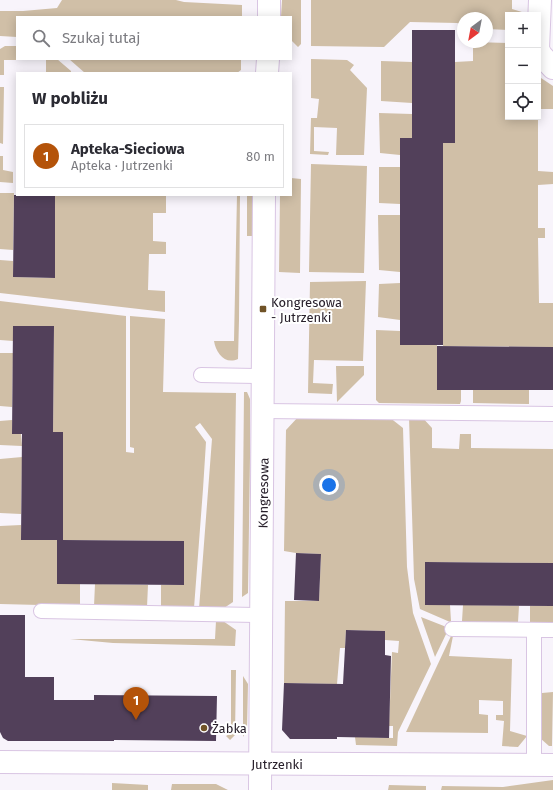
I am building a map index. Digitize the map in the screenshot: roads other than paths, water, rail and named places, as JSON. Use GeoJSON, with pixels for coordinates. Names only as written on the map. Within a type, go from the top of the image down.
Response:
{"type":"FeatureCollection","features":[{"type":"Feature","properties":{"kind":"street"},"geometry":{"type":"LineString","coordinates":[[269,0],[269,16]]}},
{"type":"Feature","properties":{"kind":"street"},"geometry":{"type":"LineString","coordinates":[[540,0],[538,49],[541,55],[553,68]]}},
{"type":"Feature","properties":{"kind":"street"},"geometry":{"type":"LineString","coordinates":[[267,72],[268,60]]}},
{"type":"Feature","properties":{"kind":"street","name":"Kongresowa"},"geometry":{"type":"LineString","coordinates":[[260,790],[264,376],[264,196]]}},
{"type":"Feature","properties":{"kind":"street","name":"Jutrzenki"},"geometry":{"type":"LineString","coordinates":[[0,762],[543,765]]}},
{"type":"Feature","properties":{"kind":"lane"},"geometry":{"type":"LineString","coordinates":[[202,375],[264,376]]}},
{"type":"Feature","properties":{"kind":"lane"},"geometry":{"type":"LineString","coordinates":[[263,411],[553,414]]}},
{"type":"Feature","properties":{"kind":"lane"},"geometry":{"type":"LineString","coordinates":[[41,611],[261,615]]}},
{"type":"Feature","properties":{"kind":"lane"},"geometry":{"type":"LineString","coordinates":[[452,629],[553,630]]}},
{"type":"Feature","properties":{"kind":"lane"},"geometry":{"type":"LineString","coordinates":[[534,630],[543,765]]}},
{"type":"Feature","properties":{"kind":"place","name":"Kongresowa - Jutrzenki"},"geometry":{"type":"Point","coordinates":[263,309]}},
{"type":"Feature","properties":{"kind":"place","name":"Apteka-Sieciowa"},"geometry":{"type":"Point","coordinates":[136,720]}},
{"type":"Feature","properties":{"kind":"place","name":"Żabka"},"geometry":{"type":"Point","coordinates":[204,728]}}]}
